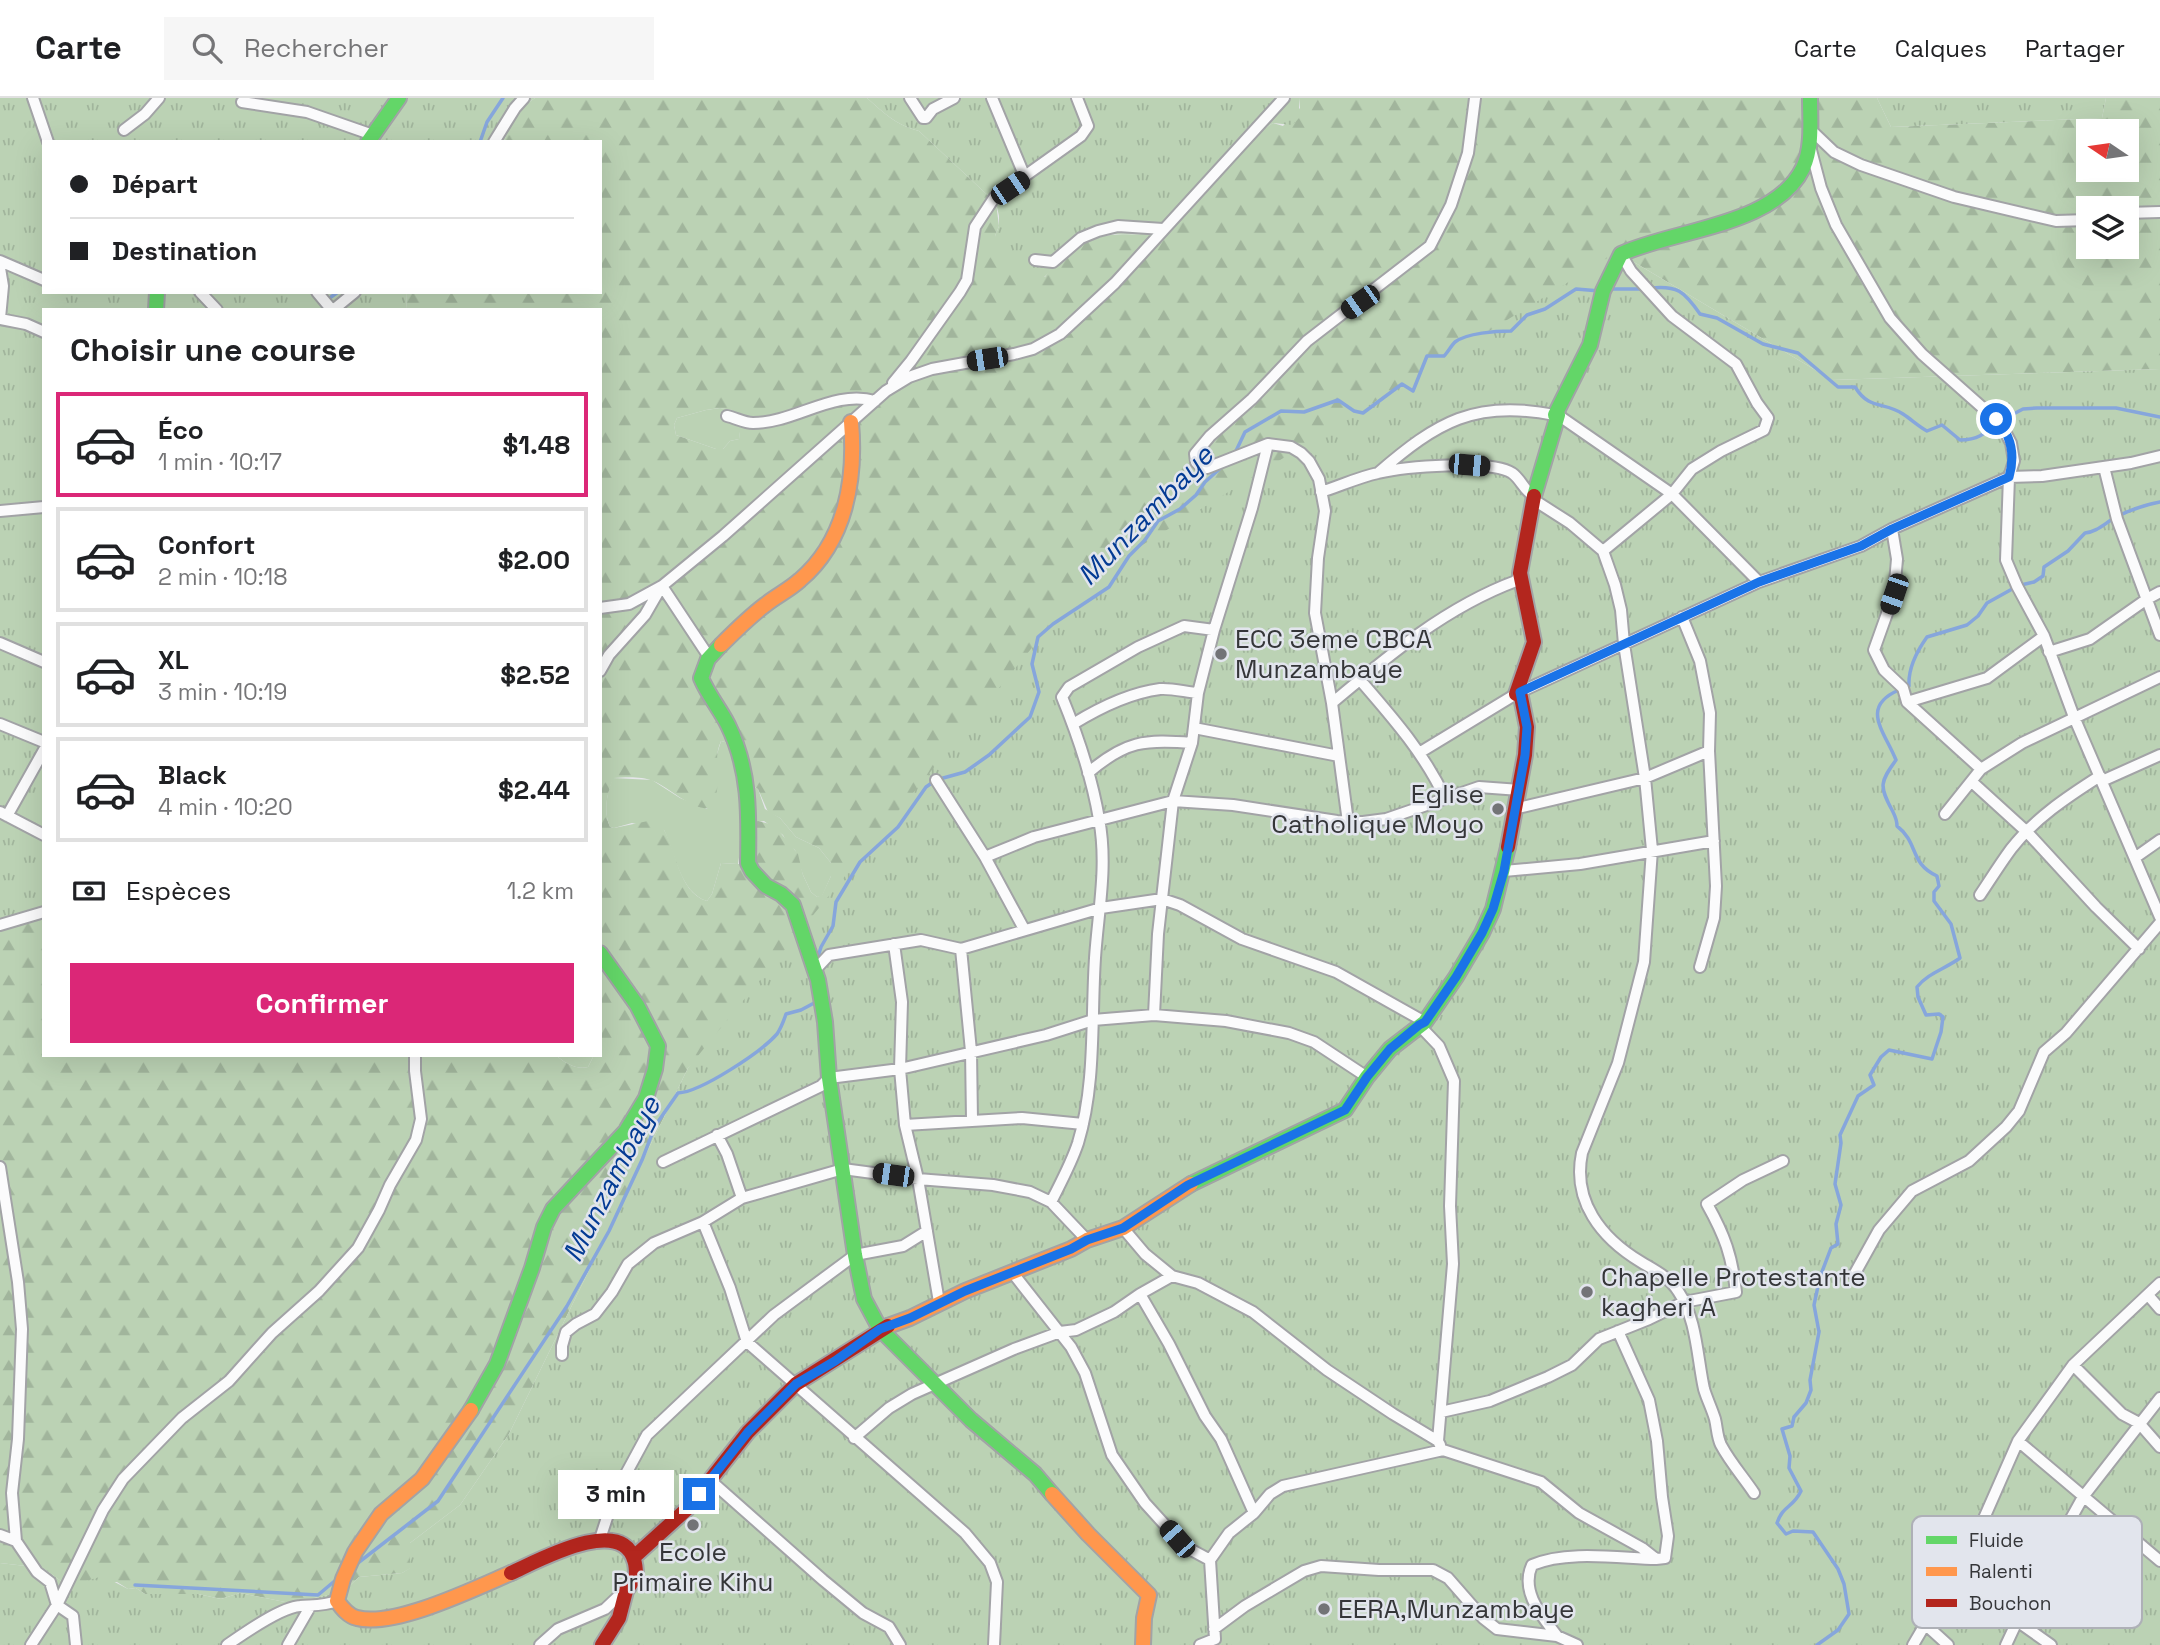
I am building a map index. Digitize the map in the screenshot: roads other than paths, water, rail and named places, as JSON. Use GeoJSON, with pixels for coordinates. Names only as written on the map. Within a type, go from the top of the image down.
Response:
{"type":"FeatureCollection","features":[{"type":"Feature","properties":{"kind":"street"},"geometry":{"type":"LineString","coordinates":[[33,98],[47,140]]}},
{"type":"Feature","properties":{"kind":"street"},"geometry":{"type":"LineString","coordinates":[[124,130],[145,114],[159,98]]}},
{"type":"Feature","properties":{"kind":"street"},"geometry":{"type":"LineString","coordinates":[[240,102],[307,112],[375,138],[399,98]]}},
{"type":"Feature","properties":{"kind":"street"},"geometry":{"type":"LineString","coordinates":[[495,140],[524,98]]}},
{"type":"Feature","properties":{"kind":"street"},"geometry":{"type":"LineString","coordinates":[[910,98],[923,118],[954,98]]}},
{"type":"Feature","properties":{"kind":"street"},"geometry":{"type":"LineString","coordinates":[[992,98],[1025,177]]}},
{"type":"Feature","properties":{"kind":"street"},"geometry":{"type":"LineString","coordinates":[[602,608],[629,604],[662,586],[723,536],[886,391],[911,362],[967,280],[975,227],[986,208],[994,198],[1081,136],[1088,126],[1077,98]]}},
{"type":"Feature","properties":{"kind":"street"},"geometry":{"type":"LineString","coordinates":[[886,391],[909,377],[932,369],[1014,354],[1049,342],[1082,316],[1284,98]]}},
{"type":"Feature","properties":{"kind":"street"},"geometry":{"type":"LineString","coordinates":[[1348,822],[1332,703],[1315,613],[1318,558],[1325,511],[1319,479],[1309,461],[1291,447],[1268,444],[1207,468],[1196,462],[1195,454],[1307,341],[1430,246],[1451,205],[1468,153],[1475,98]]}},
{"type":"Feature","properties":{"kind":"street"},"geometry":{"type":"LineString","coordinates":[[1810,98],[1811,150],[1821,188],[1836,225],[1890,318],[1923,354],[1997,421],[2011,443],[2014,460],[2009,477],[2006,560],[2044,636],[2074,717],[2160,918]]}},
{"type":"Feature","properties":{"kind":"street"},"geometry":{"type":"LineString","coordinates":[[1812,131],[1834,152],[1861,165],[1954,197],[2056,221],[2076,220]]}},
{"type":"Feature","properties":{"kind":"street"},"geometry":{"type":"LineString","coordinates":[[1332,703],[1433,623],[1495,589],[1517,581],[1534,498],[1557,415],[1590,345],[1603,291],[1621,254],[1653,240],[1749,216],[1770,205],[1787,192],[1802,173],[1811,150]]}},
{"type":"Feature","properties":{"kind":"street"},"geometry":{"type":"LineString","coordinates":[[2139,213],[2160,212]]}},
{"type":"Feature","properties":{"kind":"street"},"geometry":{"type":"LineString","coordinates":[[1035,260],[1052,262],[1081,238],[1118,226],[1163,229]]}},
{"type":"Feature","properties":{"kind":"street"},"geometry":{"type":"LineString","coordinates":[[1603,551],[1672,494],[1692,469],[1764,430],[1768,418],[1736,364],[1672,316],[1631,271],[1621,254]]}},
{"type":"Feature","properties":{"kind":"street"},"geometry":{"type":"LineString","coordinates":[[0,261],[42,279]]}},
{"type":"Feature","properties":{"kind":"street"},"geometry":{"type":"LineString","coordinates":[[0,268],[0,312],[42,331]]}},
{"type":"Feature","properties":{"kind":"street"},"geometry":{"type":"LineString","coordinates":[[202,294],[215,308]]}},
{"type":"Feature","properties":{"kind":"street"},"geometry":{"type":"LineString","coordinates":[[319,294],[331,308]]}},
{"type":"Feature","properties":{"kind":"street"},"geometry":{"type":"LineString","coordinates":[[335,308],[353,294]]}},
{"type":"Feature","properties":{"kind":"street"},"geometry":{"type":"LineString","coordinates":[[727,416],[755,423],[788,418],[856,397],[875,401]]}},
{"type":"Feature","properties":{"kind":"street"},"geometry":{"type":"LineString","coordinates":[[1378,473],[1408,447],[1441,425],[1459,417],[1489,409],[1557,415],[1672,494],[1759,582]]}},
{"type":"Feature","properties":{"kind":"street"},"geometry":{"type":"LineString","coordinates":[[851,422],[854,459],[852,487],[839,524],[824,552],[802,579],[754,613],[709,657],[701,678],[729,727],[750,788],[748,863],[766,886],[793,905],[814,969],[825,1022],[829,1078],[864,1299],[880,1329],[971,1420],[1035,1474],[1088,1534],[1149,1595],[1144,1618],[1143,1645]]}},
{"type":"Feature","properties":{"kind":"street"},"geometry":{"type":"LineString","coordinates":[[1154,1014],[1162,899],[1173,801],[1192,743],[1198,692],[1214,630],[1252,508],[1268,444]]}},
{"type":"Feature","properties":{"kind":"street"},"geometry":{"type":"LineString","coordinates":[[1419,753],[1518,693],[1759,582],[1861,546],[1892,529],[2009,477],[2042,476],[2160,456]]}},
{"type":"Feature","properties":{"kind":"street"},"geometry":{"type":"LineString","coordinates":[[1321,492],[1378,473],[1469,465],[1493,467],[1512,472],[1529,494],[1603,551],[1621,610],[1653,850],[1644,962],[1618,1063],[1582,1153],[1580,1186],[1591,1216],[1605,1234],[1626,1252],[1668,1279],[1678,1290],[1698,1347],[1704,1388],[1720,1444],[1754,1493]]}},
{"type":"Feature","properties":{"kind":"street"},"geometry":{"type":"LineString","coordinates":[[2104,467],[2117,514],[2160,635]]}},
{"type":"Feature","properties":{"kind":"street"},"geometry":{"type":"LineString","coordinates":[[0,511],[42,507]]}},
{"type":"Feature","properties":{"kind":"street"},"geometry":{"type":"LineString","coordinates":[[1892,529],[1897,559],[1894,594],[1874,650],[1884,670],[1903,688],[1907,702],[1981,769]]}},
{"type":"Feature","properties":{"kind":"street"},"geometry":{"type":"LineString","coordinates":[[634,1558],[688,1508],[748,1432],[796,1384],[835,1361],[880,1329],[1087,1240],[1123,1228],[1188,1185],[1345,1110],[1390,1049],[1422,1023],[1456,977],[1493,909],[1504,871],[1525,755],[1527,727],[1518,693],[1534,642],[1520,573]]}},
{"type":"Feature","properties":{"kind":"street"},"geometry":{"type":"LineString","coordinates":[[662,586],[709,657]]}},
{"type":"Feature","properties":{"kind":"street"},"geometry":{"type":"LineString","coordinates":[[602,667],[609,655],[645,615],[662,586]]}},
{"type":"Feature","properties":{"kind":"street"},"geometry":{"type":"LineString","coordinates":[[2049,652],[2090,639],[2160,592]]}},
{"type":"Feature","properties":{"kind":"street"},"geometry":{"type":"LineString","coordinates":[[1682,617],[1700,661],[1710,713],[1709,751],[1716,886],[1714,918],[1700,967]]}},
{"type":"Feature","properties":{"kind":"street"},"geometry":{"type":"LineString","coordinates":[[1051,1202],[1070,1165],[1083,1124],[1093,1020],[1095,954],[1101,908],[1100,819],[1073,724],[1062,697],[1069,687],[1139,646],[1184,626],[1214,630]]}},
{"type":"Feature","properties":{"kind":"street"},"geometry":{"type":"LineString","coordinates":[[1907,702],[1987,678],[2044,636]]}},
{"type":"Feature","properties":{"kind":"street"},"geometry":{"type":"LineString","coordinates":[[0,643],[42,661]]}},
{"type":"Feature","properties":{"kind":"street"},"geometry":{"type":"LineString","coordinates":[[1945,814],[1981,769],[2022,743],[2160,677]]}},
{"type":"Feature","properties":{"kind":"street"},"geometry":{"type":"LineString","coordinates":[[1360,680],[1404,730],[1432,771],[1446,798]]}},
{"type":"Feature","properties":{"kind":"street"},"geometry":{"type":"LineString","coordinates":[[1073,724],[1123,699],[1161,689],[1198,692]]}},
{"type":"Feature","properties":{"kind":"street"},"geometry":{"type":"LineString","coordinates":[[0,724],[42,741]]}},
{"type":"Feature","properties":{"kind":"street"},"geometry":{"type":"LineString","coordinates":[[1194,728],[1339,756]]}},
{"type":"Feature","properties":{"kind":"street"},"geometry":{"type":"LineString","coordinates":[[1088,773],[1116,750],[1136,744],[1156,740],[1192,743]]}},
{"type":"Feature","properties":{"kind":"street"},"geometry":{"type":"LineString","coordinates":[[1514,809],[1645,778],[1709,751]]}},
{"type":"Feature","properties":{"kind":"street"},"geometry":{"type":"LineString","coordinates":[[42,753],[3,814],[42,834]]}},
{"type":"Feature","properties":{"kind":"street"},"geometry":{"type":"LineString","coordinates":[[1980,895],[2012,848],[2057,804],[2101,778],[2160,755]]}},
{"type":"Feature","properties":{"kind":"street"},"geometry":{"type":"LineString","coordinates":[[936,780],[985,857],[1024,929]]}},
{"type":"Feature","properties":{"kind":"street"},"geometry":{"type":"LineString","coordinates":[[1972,782],[2027,832],[2138,949]]}},
{"type":"Feature","properties":{"kind":"street"},"geometry":{"type":"LineString","coordinates":[[985,857],[1034,837],[1173,801],[1233,805],[1348,822],[1386,819],[1479,787],[1520,790]]}},
{"type":"Feature","properties":{"kind":"street"},"geometry":{"type":"LineString","coordinates":[[2136,857],[2160,840]]}},
{"type":"Feature","properties":{"kind":"street"},"geometry":{"type":"LineString","coordinates":[[1504,871],[1580,864],[1714,841]]}},
{"type":"Feature","properties":{"kind":"street"},"geometry":{"type":"LineString","coordinates":[[814,969],[829,955],[921,940],[961,949],[1101,908],[1162,899],[1180,905],[1242,939],[1336,972],[1422,1023],[1439,1046],[1454,1081],[1450,1206],[1453,1264],[1441,1412],[1441,1445]]}},
{"type":"Feature","properties":{"kind":"street"},"geometry":{"type":"LineString","coordinates":[[0,925],[42,913]]}},
{"type":"Feature","properties":{"kind":"street"},"geometry":{"type":"LineString","coordinates":[[1854,1275],[1879,1230],[1912,1191],[1969,1161],[2006,1127],[2019,1111],[2044,1052],[2067,1033],[2160,923]]}},
{"type":"Feature","properties":{"kind":"street"},"geometry":{"type":"LineString","coordinates":[[894,944],[902,1002],[900,1069],[905,1125],[918,1179],[939,1302]]}},
{"type":"Feature","properties":{"kind":"street"},"geometry":{"type":"LineString","coordinates":[[961,949],[971,1051],[972,1121]]}},
{"type":"Feature","properties":{"kind":"street"},"geometry":{"type":"LineString","coordinates":[[337,1601],[355,1552],[370,1529],[381,1514],[422,1479],[483,1392],[497,1364],[544,1227],[553,1209],[626,1131],[646,1098],[655,1069],[658,1046],[637,1005],[602,956]]}},
{"type":"Feature","properties":{"kind":"street"},"geometry":{"type":"LineString","coordinates":[[663,1162],[821,1086],[829,1078],[900,1069],[1046,1035],[1093,1020],[1154,1014],[1226,1021],[1289,1033],[1314,1042],[1367,1077]]}},
{"type":"Feature","properties":{"kind":"street"},"geometry":{"type":"LineString","coordinates":[[31,1645],[57,1605],[103,1510],[122,1479],[181,1418],[229,1381],[272,1333],[319,1291],[358,1248],[416,1140],[421,1119],[415,1057]]}},
{"type":"Feature","properties":{"kind":"street"},"geometry":{"type":"LineString","coordinates":[[905,1125],[1022,1118],[1083,1124]]}},
{"type":"Feature","properties":{"kind":"street"},"geometry":{"type":"LineString","coordinates":[[718,1135],[743,1198]]}},
{"type":"Feature","properties":{"kind":"street"},"geometry":{"type":"LineString","coordinates":[[1441,1412],[1490,1401],[1548,1377],[1572,1365],[1599,1339],[1684,1302],[1736,1292],[1732,1257],[1707,1204],[1743,1180],[1783,1161]]}},
{"type":"Feature","properties":{"kind":"street"},"geometry":{"type":"LineString","coordinates":[[0,1167],[19,1282],[22,1329],[18,1439],[12,1493],[16,1541],[37,1572],[50,1582],[57,1605],[74,1616],[76,1645]]}},
{"type":"Feature","properties":{"kind":"street"},"geometry":{"type":"LineString","coordinates":[[562,1354],[566,1332],[595,1314],[628,1264],[654,1243],[703,1222],[743,1198],[843,1169],[993,1185],[1030,1192],[1051,1202],[1087,1240]]}},
{"type":"Feature","properties":{"kind":"street"},"geometry":{"type":"LineString","coordinates":[[703,1222],[730,1288],[747,1342],[965,1533],[990,1563],[998,1582],[994,1645]]}},
{"type":"Feature","properties":{"kind":"street"},"geometry":{"type":"LineString","coordinates":[[1123,1228],[1145,1254],[1172,1276],[1198,1283],[1253,1312],[1327,1370],[1441,1445],[1541,1482],[1579,1513],[1642,1548],[1656,1559]]}},
{"type":"Feature","properties":{"kind":"street"},"geometry":{"type":"LineString","coordinates":[[600,1539],[614,1496],[647,1435],[774,1315],[855,1255],[903,1246],[927,1231]]}},
{"type":"Feature","properties":{"kind":"street"},"geometry":{"type":"LineString","coordinates":[[1012,1272],[1060,1332],[1085,1373],[1112,1455],[1144,1503],[1184,1546],[1210,1560]]}},
{"type":"Feature","properties":{"kind":"street"},"geometry":{"type":"LineString","coordinates":[[854,1438],[889,1408],[912,1394],[1014,1349],[1060,1332],[1076,1330],[1114,1312],[1172,1276]]}},
{"type":"Feature","properties":{"kind":"street"},"geometry":{"type":"LineString","coordinates":[[1985,1516],[2018,1441],[2073,1365],[2160,1283]]}},
{"type":"Feature","properties":{"kind":"street"},"geometry":{"type":"LineString","coordinates":[[1140,1294],[1205,1416],[1221,1439],[1254,1513]]}},
{"type":"Feature","properties":{"kind":"street"},"geometry":{"type":"LineString","coordinates":[[2148,1295],[2160,1309]]}},
{"type":"Feature","properties":{"kind":"street"},"geometry":{"type":"LineString","coordinates":[[1557,1636],[1534,1606],[1528,1573],[1532,1566],[1547,1559],[1572,1557],[1665,1558],[1668,1536],[1661,1497],[1657,1441],[1648,1400],[1618,1331]]}},
{"type":"Feature","properties":{"kind":"street"},"geometry":{"type":"LineString","coordinates":[[2073,1365],[2122,1414],[2138,1423],[2160,1447]]}},
{"type":"Feature","properties":{"kind":"street"},"geometry":{"type":"LineString","coordinates":[[2072,1516],[2138,1423],[2160,1398]]}},
{"type":"Feature","properties":{"kind":"street"},"geometry":{"type":"LineString","coordinates":[[2018,1441],[2106,1516]]}},
{"type":"Feature","properties":{"kind":"street"},"geometry":{"type":"LineString","coordinates":[[1200,1645],[1216,1639],[1210,1560],[1229,1534],[1254,1513],[1270,1494],[1295,1482],[1364,1469],[1441,1445]]}},
{"type":"Feature","properties":{"kind":"street"},"geometry":{"type":"LineString","coordinates":[[711,1481],[863,1613],[889,1627],[900,1645]]}},
{"type":"Feature","properties":{"kind":"street"},"geometry":{"type":"LineString","coordinates":[[0,1535],[16,1541]]}},
{"type":"Feature","properties":{"kind":"street"},"geometry":{"type":"LineString","coordinates":[[337,1601],[356,1618],[385,1620],[463,1594],[581,1542],[600,1539],[625,1546],[634,1558],[636,1576],[624,1591],[605,1609],[558,1629],[540,1645]]}},
{"type":"Feature","properties":{"kind":"street"},"geometry":{"type":"LineString","coordinates":[[2142,1546],[2160,1561]]}},
{"type":"Feature","properties":{"kind":"street"},"geometry":{"type":"LineString","coordinates":[[1214,1629],[1279,1584],[1304,1571],[1321,1566],[1433,1570],[1448,1578],[1483,1618],[1497,1629],[1557,1636],[1577,1645]]}},
{"type":"Feature","properties":{"kind":"street"},"geometry":{"type":"LineString","coordinates":[[603,1645],[621,1613],[624,1591]]}},
{"type":"Feature","properties":{"kind":"street"},"geometry":{"type":"LineString","coordinates":[[227,1645],[255,1626],[298,1606],[325,1606],[337,1601]]}},
{"type":"Feature","properties":{"kind":"street"},"geometry":{"type":"LineString","coordinates":[[288,1645],[310,1607]]}},
{"type":"Feature","properties":{"kind":"street"},"geometry":{"type":"LineString","coordinates":[[1913,1645],[1924,1628]]}},
{"type":"Feature","properties":{"kind":"street"},"geometry":{"type":"LineString","coordinates":[[1929,1628],[1948,1645]]}},
{"type":"Feature","properties":{"kind":"street"},"geometry":{"type":"LineString","coordinates":[[2007,1645],[2014,1628]]}},
{"type":"Feature","properties":{"kind":"street"},"geometry":{"type":"LineString","coordinates":[[2027,1628],[2051,1645]]}},
{"type":"Feature","properties":{"kind":"waterway"},"geometry":{"type":"LineString","coordinates":[[481,140],[487,122],[503,98]]}},
{"type":"Feature","properties":{"kind":"waterway"},"geometry":{"type":"LineString","coordinates":[[1650,288],[1679,291],[1700,314],[1717,318],[1763,344],[1798,353],[1838,387],[1855,387],[1866,400],[1896,410],[1927,431],[1942,425],[1960,440],[1971,439],[1980,436],[1995,421]]}},
{"type":"Feature","properties":{"kind":"waterway","name":"Munzambaye"},"geometry":{"type":"LineString","coordinates":[[1235,453],[1245,432],[1281,411],[1304,412],[1338,400],[1354,411],[1363,413],[1402,384],[1413,391],[1427,356],[1444,356],[1460,339],[1490,332],[1511,331],[1527,315],[1545,309],[1576,289],[1600,291]]}},
{"type":"Feature","properties":{"kind":"waterway"},"geometry":{"type":"LineString","coordinates":[[1608,289],[1642,289]]}},
{"type":"Feature","properties":{"kind":"waterway"},"geometry":{"type":"LineString","coordinates":[[331,297],[335,294]]}},
{"type":"Feature","properties":{"kind":"waterway"},"geometry":{"type":"LineString","coordinates":[[2002,420],[2023,409],[2037,408],[2116,408],[2160,417]]}},
{"type":"Feature","properties":{"kind":"waterway","name":"Munzambaye"},"geometry":{"type":"LineString","coordinates":[[817,960],[833,926],[836,902],[860,862],[898,827],[926,787],[936,780],[965,772],[989,755],[1030,717],[1039,692],[1032,664],[1038,637],[1109,587],[1129,556],[1145,540],[1158,521],[1180,509],[1225,464]]}},
{"type":"Feature","properties":{"kind":"waterway"},"geometry":{"type":"LineString","coordinates":[[2021,585],[2034,582],[2043,576],[2044,567],[2068,551],[2085,533],[2127,512],[2160,502]]}},
{"type":"Feature","properties":{"kind":"waterway"},"geometry":{"type":"LineString","coordinates":[[1906,687],[1909,686],[1914,660],[1927,637],[1967,625],[1987,603],[2014,588]]}},
{"type":"Feature","properties":{"kind":"waterway"},"geometry":{"type":"LineString","coordinates":[[1817,1645],[1838,1630],[1849,1614],[1844,1584],[1838,1569],[1813,1532],[1793,1531],[1786,1534],[1777,1523],[1801,1491],[1789,1468],[1790,1456],[1782,1429],[1792,1426],[1794,1417],[1806,1403],[1811,1390],[1810,1380],[1819,1332],[1814,1305],[1820,1277],[1831,1248],[1838,1244],[1836,1224],[1841,1205],[1835,1184],[1840,1135],[1858,1096],[1874,1085],[1870,1075],[1881,1057],[1889,1050],[1932,1059],[1943,1017],[1939,1014],[1926,1015],[1918,997],[1917,987],[1931,975],[1960,958],[1951,924],[1934,901],[1934,892],[1939,886],[1937,876],[1922,865],[1909,839],[1897,826],[1883,789],[1884,779],[1896,760],[1878,721],[1878,712],[1880,704],[1899,690]]}},
{"type":"Feature","properties":{"kind":"waterway","name":"Munzambaye"},"geometry":{"type":"LineString","coordinates":[[354,1566],[438,1501],[567,1306],[609,1231],[655,1126],[678,1093],[701,1086],[745,1060],[777,1034],[786,1014],[801,1010],[816,1002],[816,999]]}},
{"type":"Feature","properties":{"kind":"waterway","name":"Munzambaye"},"geometry":{"type":"LineString","coordinates":[[135,1585],[318,1595],[337,1579]]}},
{"type":"Feature","properties":{"kind":"place","name":"ECC 3eme CBCA Munzambaye"},"geometry":{"type":"Point","coordinates":[1221,654]}},
{"type":"Feature","properties":{"kind":"place","name":"Eglise Catholique Moyo"},"geometry":{"type":"Point","coordinates":[1498,809]}},
{"type":"Feature","properties":{"kind":"place","name":"Chapelle Protestante kagheri A"},"geometry":{"type":"Point","coordinates":[1587,1292]}},
{"type":"Feature","properties":{"kind":"place","name":"Ecole Primaire Kihu"},"geometry":{"type":"Point","coordinates":[693,1525]}},
{"type":"Feature","properties":{"kind":"place","name":"EERA,Munzambaye"},"geometry":{"type":"Point","coordinates":[1324,1609]}}]}
